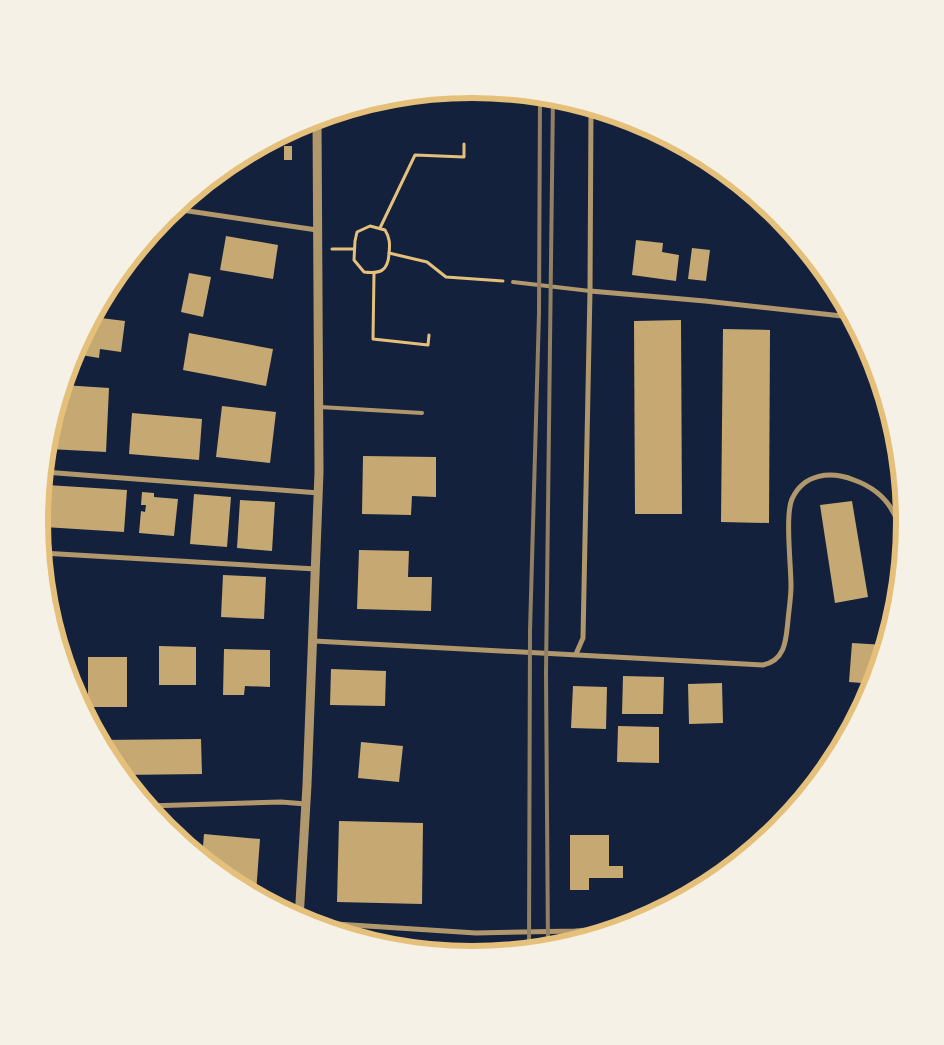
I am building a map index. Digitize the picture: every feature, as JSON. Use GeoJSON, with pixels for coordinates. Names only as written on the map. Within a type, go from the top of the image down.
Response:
{"type":"FeatureCollection","features":[{"type":"Feature","properties":{"kind":"street"},"geometry":{"type":"LineString","coordinates":[[576,654],[583,638],[590,291],[591,115]]}},
{"type":"Feature","properties":{"kind":"street"},"geometry":{"type":"LineString","coordinates":[[300,910],[314,641],[319,493],[317,128]]}},
{"type":"Feature","properties":{"kind":"street"},"geometry":{"type":"LineString","coordinates":[[185,210],[318,230]]}},
{"type":"Feature","properties":{"kind":"street"},"geometry":{"type":"LineString","coordinates":[[590,291],[843,316]]}},
{"type":"Feature","properties":{"kind":"street"},"geometry":{"type":"LineString","coordinates":[[50,472],[319,493]]}},
{"type":"Feature","properties":{"kind":"street"},"geometry":{"type":"LineString","coordinates":[[314,641],[770,664],[777,659],[785,644],[791,588],[789,514],[792,500],[799,488],[806,481],[817,476],[829,474],[847,478],[866,485],[879,494],[892,507],[896,518]]}},
{"type":"Feature","properties":{"kind":"street"},"geometry":{"type":"LineString","coordinates":[[48,553],[316,569]]}},
{"type":"Feature","properties":{"kind":"street"},"geometry":{"type":"LineString","coordinates":[[156,806],[281,802],[306,804]]}},
{"type":"Feature","properties":{"kind":"street"},"geometry":{"type":"LineString","coordinates":[[336,924],[476,933],[592,929]]}},
{"type":"Feature","properties":{"kind":"lane"},"geometry":{"type":"LineString","coordinates":[[513,282],[590,291]]}},
{"type":"Feature","properties":{"kind":"lane"},"geometry":{"type":"LineString","coordinates":[[320,407],[422,414]]}},
{"type":"Feature","properties":{"kind":"path"},"geometry":{"type":"LineString","coordinates":[[380,228],[415,155],[464,157],[464,144]]}},
{"type":"Feature","properties":{"kind":"path"},"geometry":{"type":"LineString","coordinates":[[370,226],[380,228],[385,230],[390,238],[388,264],[383,270],[374,273],[364,272],[354,260],[357,232],[370,226]]}},
{"type":"Feature","properties":{"kind":"path"},"geometry":{"type":"LineString","coordinates":[[318,249],[354,249]]}},
{"type":"Feature","properties":{"kind":"path"},"geometry":{"type":"LineString","coordinates":[[389,253],[427,262],[446,277],[513,282]]}},
{"type":"Feature","properties":{"kind":"path"},"geometry":{"type":"LineString","coordinates":[[374,273],[373,339],[428,345],[429,335]]}},
{"type":"Feature","properties":{"kind":"building"},"geometry":{"type":"Polygon","coordinates":[[[284,146],[292,146],[292,160],[284,160],[284,146]]]}},
{"type":"Feature","properties":{"kind":"building"},"geometry":{"type":"Polygon","coordinates":[[[226,236],[278,245],[273,279],[220,270],[226,236]]]}},
{"type":"Feature","properties":{"kind":"building"},"geometry":{"type":"Polygon","coordinates":[[[636,240],[663,243],[662,252],[679,255],[676,281],[632,275],[636,240]]]}},
{"type":"Feature","properties":{"kind":"building"},"geometry":{"type":"Polygon","coordinates":[[[692,248],[710,250],[706,281],[688,279],[692,248]]]}},
{"type":"Feature","properties":{"kind":"building"},"geometry":{"type":"Polygon","coordinates":[[[189,273],[211,277],[203,317],[181,312],[189,273]]]}},
{"type":"Feature","properties":{"kind":"building"},"geometry":{"type":"Polygon","coordinates":[[[100,318],[125,321],[121,352],[100,349],[99,358],[82,355],[100,318]]]}},
{"type":"Feature","properties":{"kind":"building"},"geometry":{"type":"Polygon","coordinates":[[[681,320],[682,514],[635,514],[634,321],[681,320]]]}},
{"type":"Feature","properties":{"kind":"building"},"geometry":{"type":"Polygon","coordinates":[[[723,329],[770,330],[769,523],[721,522],[723,329]]]}},
{"type":"Feature","properties":{"kind":"building"},"geometry":{"type":"Polygon","coordinates":[[[189,333],[273,349],[266,386],[183,370],[189,333]]]}},
{"type":"Feature","properties":{"kind":"building"},"geometry":{"type":"Polygon","coordinates":[[[70,385],[109,388],[106,452],[54,449],[70,385]]]}},
{"type":"Feature","properties":{"kind":"building"},"geometry":{"type":"Polygon","coordinates":[[[222,406],[276,412],[270,463],[216,457],[222,406]]]}},
{"type":"Feature","properties":{"kind":"building"},"geometry":{"type":"Polygon","coordinates":[[[132,413],[202,419],[199,460],[129,454],[132,413]]]}},
{"type":"Feature","properties":{"kind":"building"},"geometry":{"type":"Polygon","coordinates":[[[363,456],[436,457],[436,497],[412,496],[411,515],[362,514],[363,456]]]}},
{"type":"Feature","properties":{"kind":"building"},"geometry":{"type":"Polygon","coordinates":[[[49,485],[127,490],[124,532],[48,527],[49,485]]]}},
{"type":"Feature","properties":{"kind":"building"},"geometry":{"type":"Polygon","coordinates":[[[142,492],[154,493],[154,497],[178,499],[174,536],[139,533],[141,511],[145,512],[146,505],[141,505],[142,492]]]}},
{"type":"Feature","properties":{"kind":"building"},"geometry":{"type":"Polygon","coordinates":[[[194,494],[231,497],[227,547],[190,544],[194,494]]]}},
{"type":"Feature","properties":{"kind":"building"},"geometry":{"type":"Polygon","coordinates":[[[240,500],[275,502],[272,551],[237,548],[240,500]]]}},
{"type":"Feature","properties":{"kind":"building"},"geometry":{"type":"Polygon","coordinates":[[[852,501],[868,597],[835,603],[820,505],[852,501]]]}},
{"type":"Feature","properties":{"kind":"building"},"geometry":{"type":"Polygon","coordinates":[[[359,550],[409,551],[408,577],[432,577],[431,611],[357,609],[359,550]]]}},
{"type":"Feature","properties":{"kind":"building"},"geometry":{"type":"Polygon","coordinates":[[[223,575],[266,577],[264,619],[221,617],[223,575]]]}},
{"type":"Feature","properties":{"kind":"building"},"geometry":{"type":"Polygon","coordinates":[[[852,643],[878,645],[865,683],[849,682],[852,643]]]}},
{"type":"Feature","properties":{"kind":"building"},"geometry":{"type":"Polygon","coordinates":[[[159,646],[196,647],[196,685],[159,685],[159,646]]]}},
{"type":"Feature","properties":{"kind":"building"},"geometry":{"type":"Polygon","coordinates":[[[224,649],[270,650],[270,687],[245,686],[244,695],[223,695],[224,649]]]}},
{"type":"Feature","properties":{"kind":"building"},"geometry":{"type":"Polygon","coordinates":[[[88,657],[127,657],[127,707],[90,707],[88,703],[88,657]]]}},
{"type":"Feature","properties":{"kind":"building"},"geometry":{"type":"Polygon","coordinates":[[[331,669],[386,671],[385,706],[330,705],[331,669]]]}},
{"type":"Feature","properties":{"kind":"building"},"geometry":{"type":"Polygon","coordinates":[[[623,676],[664,677],[663,714],[622,714],[623,676]]]}},
{"type":"Feature","properties":{"kind":"building"},"geometry":{"type":"Polygon","coordinates":[[[722,683],[723,723],[689,724],[688,684],[722,683]]]}},
{"type":"Feature","properties":{"kind":"building"},"geometry":{"type":"Polygon","coordinates":[[[573,686],[607,687],[606,729],[571,728],[573,686]]]}},
{"type":"Feature","properties":{"kind":"building"},"geometry":{"type":"Polygon","coordinates":[[[618,726],[659,727],[659,763],[617,762],[618,726]]]}},
{"type":"Feature","properties":{"kind":"building"},"geometry":{"type":"Polygon","coordinates":[[[201,739],[202,774],[131,775],[107,740],[201,739]]]}},
{"type":"Feature","properties":{"kind":"building"},"geometry":{"type":"Polygon","coordinates":[[[361,742],[403,746],[399,782],[358,778],[361,742]]]}},
{"type":"Feature","properties":{"kind":"building"},"geometry":{"type":"Polygon","coordinates":[[[339,821],[423,823],[422,904],[337,902],[339,821]]]}},
{"type":"Feature","properties":{"kind":"building"},"geometry":{"type":"Polygon","coordinates":[[[204,834],[260,839],[256,888],[236,875],[203,850],[204,834]]]}},
{"type":"Feature","properties":{"kind":"building"},"geometry":{"type":"Polygon","coordinates":[[[570,835],[609,835],[609,866],[623,866],[623,878],[589,878],[589,890],[570,890],[570,835]]]}},
{"type":"Feature","properties":{"kind":"railway"},"geometry":{"type":"LineString","coordinates":[[529,943],[530,631],[539,313],[540,104]]}},
{"type":"Feature","properties":{"kind":"railway"},"geometry":{"type":"LineString","coordinates":[[548,940],[546,673],[553,106]]}}]}
